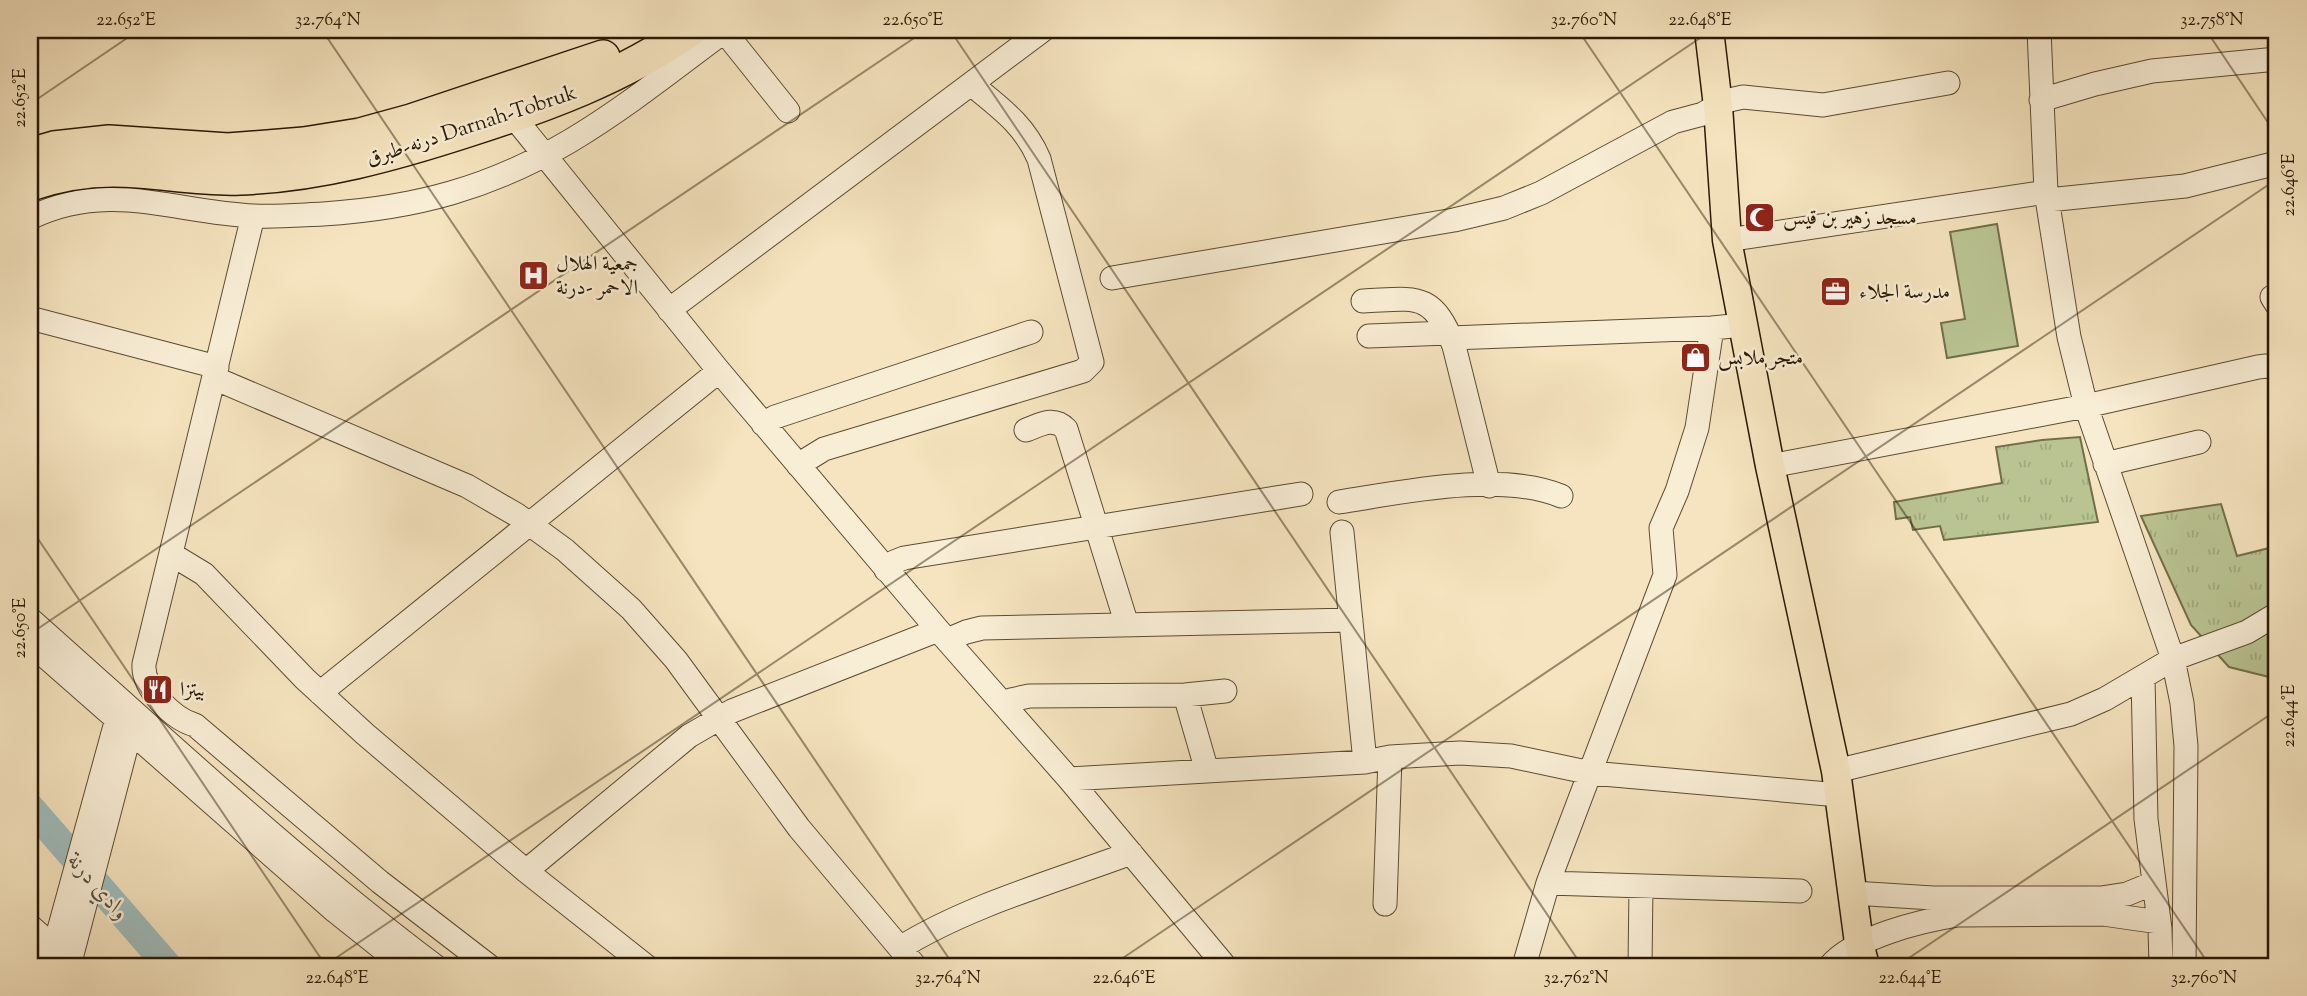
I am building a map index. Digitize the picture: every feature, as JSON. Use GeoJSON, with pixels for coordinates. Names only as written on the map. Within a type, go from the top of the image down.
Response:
{"type":"FeatureCollection","features":[{"type":"Feature","properties":{"kind":"highway","name":"درنه-طبرق Darnah-Tobruk"},"geometry":{"type":"LineString","coordinates":[[30,174],[54,148],[109,142],[218,150],[262,149],[360,135],[563,71],[626,46],[654,30]]}},
{"type":"Feature","properties":{"kind":"highway","name":"درنه-طبرق Darnah-Tobruk"},"geometry":{"type":"LineString","coordinates":[[30,174],[116,170],[226,179],[307,172],[417,146],[513,116],[623,71],[690,30]]}},
{"type":"Feature","properties":{"kind":"main road"},"geometry":{"type":"LineString","coordinates":[[1709,30],[1718,106],[1727,240],[1770,466],[1838,783],[1853,893],[1858,958]]}},
{"type":"Feature","properties":{"kind":"street"},"geometry":{"type":"LineString","coordinates":[[669,310],[1043,30]]}},
{"type":"Feature","properties":{"kind":"street"},"geometry":{"type":"LineString","coordinates":[[2039,30],[2047,196],[2065,314],[2086,406],[2173,659],[2182,703],[2186,746],[2184,966]]}},
{"type":"Feature","properties":{"kind":"street"},"geometry":{"type":"LineString","coordinates":[[30,218],[80,200],[114,198],[253,216],[359,212],[401,206],[454,193],[543,156],[621,108],[725,31],[788,111]]}},
{"type":"Feature","properties":{"kind":"street"},"geometry":{"type":"LineString","coordinates":[[2041,100],[2095,83],[2151,71],[2277,59]]}},
{"type":"Feature","properties":{"kind":"street"},"geometry":{"type":"LineString","coordinates":[[1112,278],[1454,220],[1504,208],[1568,180],[1673,122],[1703,114],[1725,101],[1743,97],[1834,104],[1948,83]]}},
{"type":"Feature","properties":{"kind":"street"},"geometry":{"type":"LineString","coordinates":[[798,465],[824,449],[1083,371],[1091,362],[1039,159],[1021,127],[971,84]]}},
{"type":"Feature","properties":{"kind":"street"},"geometry":{"type":"LineString","coordinates":[[513,116],[763,424],[942,635],[1069,779],[1225,966]]}},
{"type":"Feature","properties":{"kind":"street"},"geometry":{"type":"LineString","coordinates":[[1727,240],[2047,196],[2185,186],[2277,163]]}},
{"type":"Feature","properties":{"kind":"street"},"geometry":{"type":"LineString","coordinates":[[253,216],[146,658],[144,677],[151,690],[180,717],[195,725],[380,882],[489,966]]}},
{"type":"Feature","properties":{"kind":"street"},"geometry":{"type":"LineString","coordinates":[[1363,301],[1420,300],[1434,310],[1450,335],[1489,486]]}},
{"type":"Feature","properties":{"kind":"street"},"geometry":{"type":"LineString","coordinates":[[30,318],[215,372],[441,473],[493,499],[530,523],[573,556],[644,623],[676,660],[799,828],[915,966]]}},
{"type":"Feature","properties":{"kind":"street"},"geometry":{"type":"LineString","coordinates":[[1369,336],[1743,325]]}},
{"type":"Feature","properties":{"kind":"street"},"geometry":{"type":"LineString","coordinates":[[1524,966],[1548,883],[1665,575],[1661,528],[1677,491],[1697,428],[1712,328]]}},
{"type":"Feature","properties":{"kind":"street"},"geometry":{"type":"LineString","coordinates":[[763,424],[775,417],[1031,332]]}},
{"type":"Feature","properties":{"kind":"street"},"geometry":{"type":"LineString","coordinates":[[1770,466],[2086,406],[2266,366],[2277,369]]}},
{"type":"Feature","properties":{"kind":"street"},"geometry":{"type":"LineString","coordinates":[[320,693],[719,371]]}},
{"type":"Feature","properties":{"kind":"street"},"geometry":{"type":"LineString","coordinates":[[1026,430],[1052,421],[1066,429],[1127,625]]}},
{"type":"Feature","properties":{"kind":"street"},"geometry":{"type":"LineString","coordinates":[[2105,464],[2199,442]]}},
{"type":"Feature","properties":{"kind":"street"},"geometry":{"type":"LineString","coordinates":[[1339,502],[1436,486],[1537,488],[1562,496]]}},
{"type":"Feature","properties":{"kind":"street"},"geometry":{"type":"LineString","coordinates":[[886,570],[894,562],[904,558],[1301,494]]}},
{"type":"Feature","properties":{"kind":"street"},"geometry":{"type":"LineString","coordinates":[[1342,532],[1365,762]]}},
{"type":"Feature","properties":{"kind":"street"},"geometry":{"type":"LineString","coordinates":[[171,554],[204,574],[320,693],[365,734],[526,871],[646,966]]}},
{"type":"Feature","properties":{"kind":"street"},"geometry":{"type":"LineString","coordinates":[[1069,779],[1365,762],[1390,757],[1460,753],[1511,756],[1591,773],[1838,783],[2071,714],[2105,699],[2173,659],[2247,632],[2277,614]]}},
{"type":"Feature","properties":{"kind":"street"},"geometry":{"type":"LineString","coordinates":[[30,619],[124,724],[435,966]]}},
{"type":"Feature","properties":{"kind":"street"},"geometry":{"type":"LineString","coordinates":[[526,871],[688,736],[718,718],[942,635],[982,628],[1351,620]]}},
{"type":"Feature","properties":{"kind":"street"},"geometry":{"type":"LineString","coordinates":[[30,643],[335,911],[404,966]]}},
{"type":"Feature","properties":{"kind":"street"},"geometry":{"type":"LineString","coordinates":[[2143,677],[2146,819],[2159,922],[2161,966]]}},
{"type":"Feature","properties":{"kind":"street"},"geometry":{"type":"LineString","coordinates":[[1004,705],[1029,696],[1185,695],[1225,691]]}},
{"type":"Feature","properties":{"kind":"street"},"geometry":{"type":"LineString","coordinates":[[1185,695],[1207,771]]}},
{"type":"Feature","properties":{"kind":"street"},"geometry":{"type":"LineString","coordinates":[[64,953],[124,724]]}},
{"type":"Feature","properties":{"kind":"street"},"geometry":{"type":"LineString","coordinates":[[1385,904],[1390,757]]}},
{"type":"Feature","properties":{"kind":"street"},"geometry":{"type":"LineString","coordinates":[[900,948],[947,922],[1130,853]]}},
{"type":"Feature","properties":{"kind":"street"},"geometry":{"type":"LineString","coordinates":[[1548,883],[1800,891]]}},
{"type":"Feature","properties":{"kind":"street"},"geometry":{"type":"LineString","coordinates":[[1853,893],[1919,898],[2101,898],[2127,894],[2154,883]]}},
{"type":"Feature","properties":{"kind":"street"},"geometry":{"type":"LineString","coordinates":[[1640,966],[1641,886]]}},
{"type":"Feature","properties":{"kind":"street"},"geometry":{"type":"LineString","coordinates":[[1830,966],[1839,956],[1858,958],[1939,918],[1958,915],[2103,914],[2159,922]]}},
{"type":"Feature","properties":{"kind":"street"},"geometry":{"type":"LineString","coordinates":[[30,926],[64,953]]}},
{"type":"Feature","properties":{"kind":"street"},"geometry":{"type":"LineString","coordinates":[[30,949],[64,953]]}},
{"type":"Feature","properties":{"kind":"green space"},"geometry":{"type":"Polygon","coordinates":[[[1997,224],[2018,346],[1947,358],[1941,323],[1965,319],[1950,232],[1997,224]]]}},
{"type":"Feature","properties":{"kind":"green space"},"geometry":{"type":"Polygon","coordinates":[[[2080,437],[2098,522],[1944,540],[1940,526],[1913,530],[1910,517],[1896,519],[1894,502],[2002,483],[1996,447],[2080,437]]]}},
{"type":"Feature","properties":{"kind":"green space"},"geometry":{"type":"Polygon","coordinates":[[[2221,504],[2237,556],[2273,547],[2277,541],[2277,679],[2229,667],[2191,625],[2141,516],[2221,504]]]}},
{"type":"Feature","properties":{"kind":"waterway","name":"وادي درنة"},"geometry":{"type":"LineString","coordinates":[[30,807],[168,966]]}},
{"type":"Feature","properties":{"kind":"place","name":"مسجد زهير بن قيس"},"geometry":{"type":"Point","coordinates":[1760,217]}},
{"type":"Feature","properties":{"kind":"place","name":"جمعية الهلال الاحمر -درنة"},"geometry":{"type":"Point","coordinates":[533,275]}},
{"type":"Feature","properties":{"kind":"place","name":"مدرسة الجلاء"},"geometry":{"type":"Point","coordinates":[1836,291]}},
{"type":"Feature","properties":{"kind":"place","name":"متجر ملابس"},"geometry":{"type":"Point","coordinates":[1695,357]}},
{"type":"Feature","properties":{"kind":"place","name":"بيتزا"},"geometry":{"type":"Point","coordinates":[157,689]}}]}
